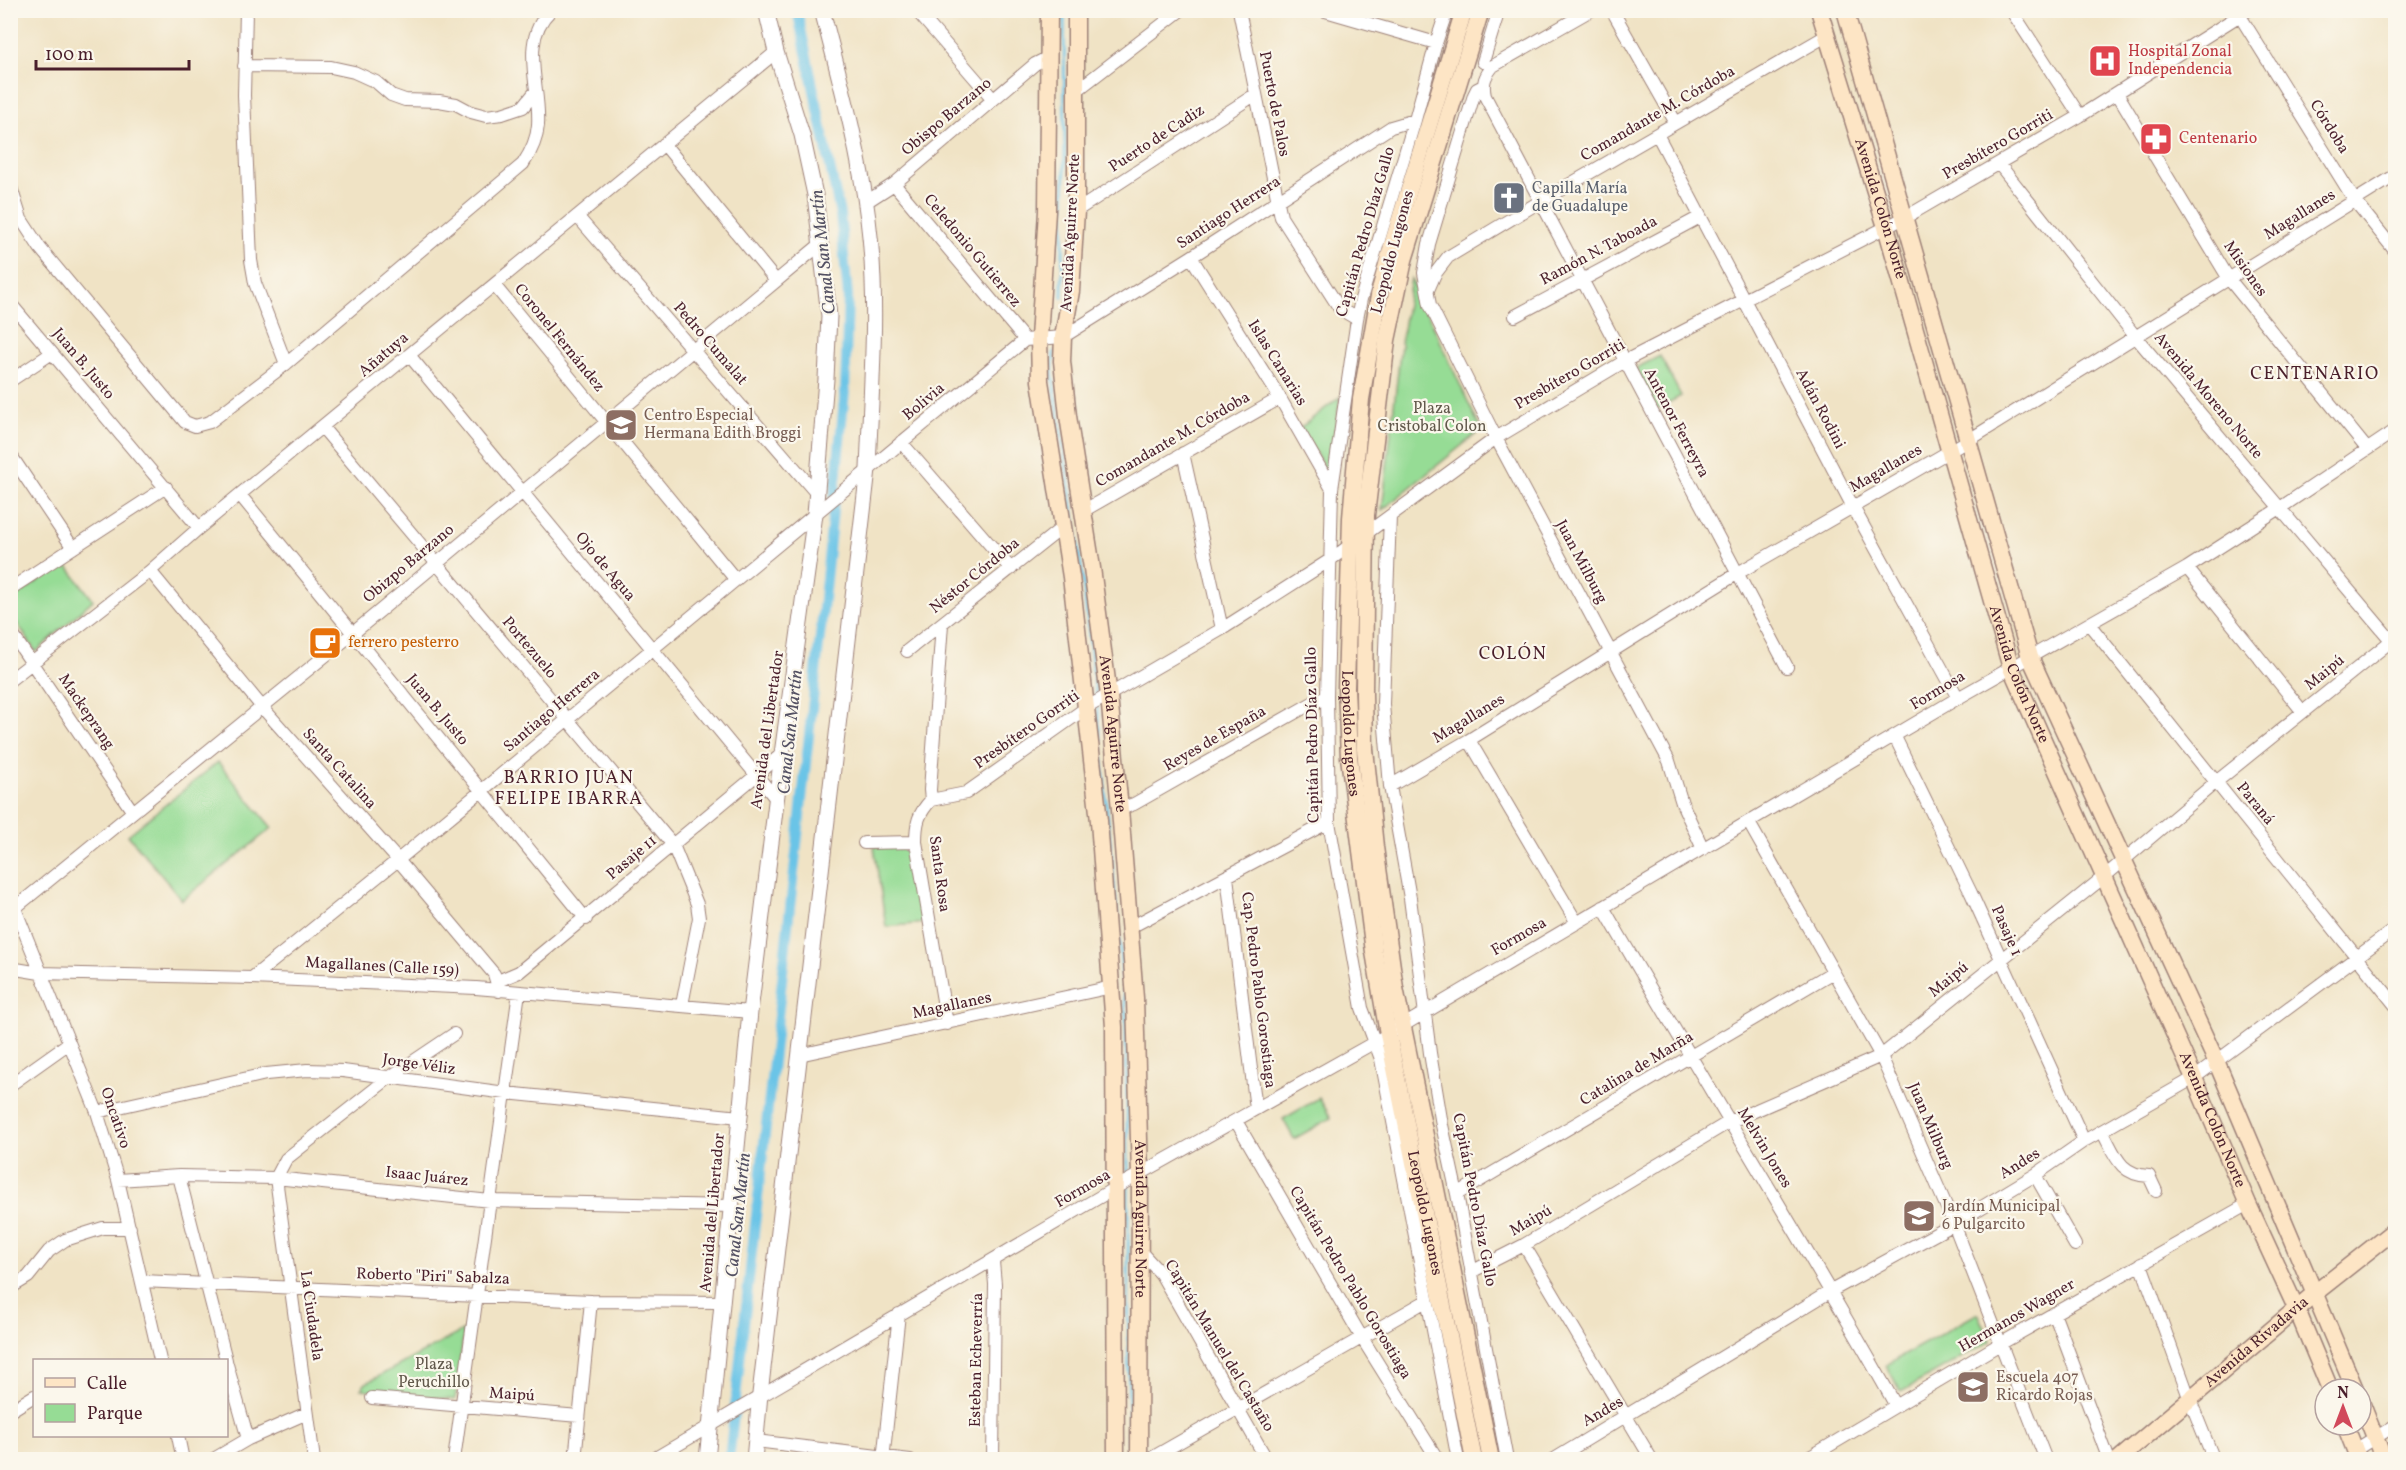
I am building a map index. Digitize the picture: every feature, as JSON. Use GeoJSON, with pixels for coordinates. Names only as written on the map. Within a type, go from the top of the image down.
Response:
{"type":"FeatureCollection","features":[{"type":"Feature","properties":{"kind":"main road","name":"Avenida Aguirre Norte"},"geometry":{"type":"LineString","coordinates":[[1049,10],[1047,211],[1032,339],[1064,526],[1120,809],[1135,998],[1140,1251],[1139,1460]]}},
{"type":"Feature","properties":{"kind":"main road","name":"Avenida Aguirre Norte"},"geometry":{"type":"LineString","coordinates":[[1076,10],[1076,211],[1070,297],[1063,337],[1062,361],[1083,511],[1098,702],[1099,821],[1112,987],[1118,1187],[1116,1460]]}},
{"type":"Feature","properties":{"kind":"main road","name":"Leopoldo Lugones"},"geometry":{"type":"LineString","coordinates":[[1464,10],[1380,290],[1361,399],[1350,546],[1346,688],[1349,757],[1374,952],[1382,1038],[1474,1460]]}},
{"type":"Feature","properties":{"kind":"main road","name":"Leopoldo Lugones"},"geometry":{"type":"LineString","coordinates":[[1481,10],[1481,61],[1423,193],[1394,302],[1387,340],[1369,492],[1364,693],[1365,749],[1375,847],[1395,988],[1491,1460]]}},
{"type":"Feature","properties":{"kind":"main road","name":"Avenida Colón Norte"},"geometry":{"type":"LineString","coordinates":[[1819,10],[1886,227],[2011,668],[2325,1377]]}},
{"type":"Feature","properties":{"kind":"main road","name":"Avenida Colón Norte"},"geometry":{"type":"LineString","coordinates":[[1845,10],[2030,657],[2217,1063],[2350,1377]]}},
{"type":"Feature","properties":{"kind":"main road","name":"Avenida Rivadavia"},"geometry":{"type":"LineString","coordinates":[[2118,1460],[2315,1293],[2396,1228]]}},
{"type":"Feature","properties":{"kind":"main road"},"geometry":{"type":"LineString","coordinates":[[2373,1431],[2384,1460]]}},
{"type":"Feature","properties":{"kind":"main road"},"geometry":{"type":"LineString","coordinates":[[2350,1437],[2357,1455]]}},
{"type":"Feature","properties":{"kind":"street"},"geometry":{"type":"LineString","coordinates":[[246,10],[244,66],[251,260],[255,283],[286,364]]}},
{"type":"Feature","properties":{"kind":"street"},"geometry":{"type":"LineString","coordinates":[[10,184],[21,219],[40,248],[185,422],[195,426],[210,422],[286,364],[523,164],[536,139],[538,125],[532,40],[538,26],[551,10]]}},
{"type":"Feature","properties":{"kind":"street","name":"Avenida del Libertador"},"geometry":{"type":"LineString","coordinates":[[706,1460],[750,1012],[815,514],[829,316],[815,195],[802,135],[776,52],[766,10]]}},
{"type":"Feature","properties":{"kind":"street"},"geometry":{"type":"LineString","coordinates":[[754,1460],[867,469],[873,296],[866,202],[856,144],[822,10]]}},
{"type":"Feature","properties":{"kind":"street"},"geometry":{"type":"LineString","coordinates":[[916,10],[993,99]]}},
{"type":"Feature","properties":{"kind":"street"},"geometry":{"type":"LineString","coordinates":[[1076,90],[1181,10]]}},
{"type":"Feature","properties":{"kind":"street","name":"Puerto de Palos"},"geometry":{"type":"LineString","coordinates":[[1239,10],[1276,202],[1281,217],[1340,309],[1358,319]]}},
{"type":"Feature","properties":{"kind":"street"},"geometry":{"type":"LineString","coordinates":[[1322,10],[1436,43]]}},
{"type":"Feature","properties":{"kind":"street","name":"Capitán Pedro Díaz Gallo"},"geometry":{"type":"LineString","coordinates":[[1447,10],[1361,299],[1332,489],[1327,698],[1329,822],[1362,1008],[1382,1038],[1381,1059],[1458,1460]]}},
{"type":"Feature","properties":{"kind":"street"},"geometry":{"type":"LineString","coordinates":[[1483,86],[1485,77],[1481,61],[1499,10]]}},
{"type":"Feature","properties":{"kind":"street"},"geometry":{"type":"LineString","coordinates":[[1481,61],[1591,10]]}},
{"type":"Feature","properties":{"kind":"street"},"geometry":{"type":"LineString","coordinates":[[1612,10],[1676,123]]}},
{"type":"Feature","properties":{"kind":"street"},"geometry":{"type":"LineString","coordinates":[[2011,10],[2080,116]]}},
{"type":"Feature","properties":{"kind":"street","name":"Presbítero Gorriti"},"geometry":{"type":"LineString","coordinates":[[932,800],[966,793],[1098,702],[1222,629],[1330,560],[1496,438],[1625,361],[1906,217],[2080,116],[2244,13]]}},
{"type":"Feature","properties":{"kind":"street","name":"Córdoba"},"geometry":{"type":"LineString","coordinates":[[2244,13],[2355,201],[2396,252]]}},
{"type":"Feature","properties":{"kind":"street","name":"Comandante M. Córdoba"},"geometry":{"type":"LineString","coordinates":[[1428,291],[1435,274],[1448,257],[1826,36]]}},
{"type":"Feature","properties":{"kind":"street","name":"Añatuya"},"geometry":{"type":"LineString","coordinates":[[10,680],[150,571],[199,528],[776,52]]}},
{"type":"Feature","properties":{"kind":"street","name":"Obispo Barzano"},"geometry":{"type":"LineString","coordinates":[[866,202],[894,184],[1035,63],[1049,57]]}},
{"type":"Feature","properties":{"kind":"street"},"geometry":{"type":"LineString","coordinates":[[244,66],[331,67],[354,72],[376,82],[391,94],[405,100],[456,104],[471,112],[486,116],[502,114],[523,106],[536,90]]}},
{"type":"Feature","properties":{"kind":"street","name":"Antenor Ferreyra"},"geometry":{"type":"LineString","coordinates":[[1483,86],[1485,96],[1787,667]]}},
{"type":"Feature","properties":{"kind":"street","name":"Juan Milburg"},"geometry":{"type":"LineString","coordinates":[[1483,86],[1477,89],[1474,95],[1429,244],[1424,273],[1430,305],[1496,438],[1669,761],[1682,803],[1703,849]]}},
{"type":"Feature","properties":{"kind":"street","name":"Misiones"},"geometry":{"type":"LineString","coordinates":[[2117,93],[2229,279],[2367,449]]}},
{"type":"Feature","properties":{"kind":"street","name":"Puerto de Cadiz"},"geometry":{"type":"LineString","coordinates":[[1076,211],[1257,94]]}},
{"type":"Feature","properties":{"kind":"street","name":"Santiago Herrera"},"geometry":{"type":"LineString","coordinates":[[1063,337],[1391,127],[1415,120]]}},
{"type":"Feature","properties":{"kind":"street","name":"Adán Rodini"},"geometry":{"type":"LineString","coordinates":[[1657,134],[1743,302],[1958,698]]}},
{"type":"Feature","properties":{"kind":"street"},"geometry":{"type":"LineString","coordinates":[[664,144],[776,281]]}},
{"type":"Feature","properties":{"kind":"street","name":"Avenida Moreno Norte"},"geometry":{"type":"LineString","coordinates":[[1999,164],[2136,336],[2394,641]]}},
{"type":"Feature","properties":{"kind":"street","name":"Magallanes"},"geometry":{"type":"LineString","coordinates":[[1390,786],[1738,573],[1950,452],[2396,175]]}},
{"type":"Feature","properties":{"kind":"street","name":"Celedonio Gutierrez"},"geometry":{"type":"LineString","coordinates":[[894,184],[1032,339]]}},
{"type":"Feature","properties":{"kind":"street","name":"Pedro Cumalat"},"geometry":{"type":"LineString","coordinates":[[577,216],[817,494]]}},
{"type":"Feature","properties":{"kind":"street","name":"Ramón N. Taboada"},"geometry":{"type":"LineString","coordinates":[[1515,316],[1700,217]]}},
{"type":"Feature","properties":{"kind":"street","name":"Obizpo Barzano"},"geometry":{"type":"LineString","coordinates":[[13,901],[133,812],[352,634],[521,491],[822,243]]}},
{"type":"Feature","properties":{"kind":"street","name":"Islas Canarias"},"geometry":{"type":"LineString","coordinates":[[1191,257],[1280,398],[1332,489]]}},
{"type":"Feature","properties":{"kind":"street","name":"Coronel Fernández"},"geometry":{"type":"LineString","coordinates":[[494,285],[736,580]]}},
{"type":"Feature","properties":{"kind":"street","name":"Juan B. Justo"},"geometry":{"type":"LineString","coordinates":[[10,303],[199,528]]}},
{"type":"Feature","properties":{"kind":"street"},"geometry":{"type":"LineString","coordinates":[[1032,339],[1063,337]]}},
{"type":"Feature","properties":{"kind":"street","name":"Bolivia"},"geometry":{"type":"LineString","coordinates":[[815,514],[867,469],[1032,339]]}},
{"type":"Feature","properties":{"kind":"street"},"geometry":{"type":"LineString","coordinates":[[10,381],[52,352]]}},
{"type":"Feature","properties":{"kind":"street","name":"Ojo de Agua"},"geometry":{"type":"LineString","coordinates":[[409,356],[777,800]]}},
{"type":"Feature","properties":{"kind":"street","name":"Comandante M. Córdoba"},"geometry":{"type":"LineString","coordinates":[[1083,511],[1280,398]]}},
{"type":"Feature","properties":{"kind":"street","name":"Portezuelo"},"geometry":{"type":"LineString","coordinates":[[322,427],[673,845],[697,904],[699,918],[682,1005]]}},
{"type":"Feature","properties":{"kind":"street","name":"Formosa"},"geometry":{"type":"LineString","coordinates":[[652,1460],[760,1394],[993,1262],[1256,1108],[1382,1038],[1958,698],[2187,568],[2396,430]]}},
{"type":"Feature","properties":{"kind":"street"},"geometry":{"type":"LineString","coordinates":[[901,442],[1011,569]]}},
{"type":"Feature","properties":{"kind":"street"},"geometry":{"type":"LineString","coordinates":[[1183,453],[1222,629]]}},
{"type":"Feature","properties":{"kind":"street"},"geometry":{"type":"LineString","coordinates":[[10,454],[73,548]]}},
{"type":"Feature","properties":{"kind":"street"},"geometry":{"type":"LineString","coordinates":[[10,589],[166,487]]}},
{"type":"Feature","properties":{"kind":"street","name":"Juan B. Justo"},"geometry":{"type":"LineString","coordinates":[[240,495],[586,919]]}},
{"type":"Feature","properties":{"kind":"street","name":"Santiago Herrera"},"geometry":{"type":"LineString","coordinates":[[252,978],[482,791],[815,514]]}},
{"type":"Feature","properties":{"kind":"street","name":"Capitán Pedro Díaz Gallo"},"geometry":{"type":"LineString","coordinates":[[1390,516],[1383,704],[1390,786],[1410,898],[1442,1125],[1507,1460]]}},
{"type":"Feature","properties":{"kind":"street","name":"Néstor Córdoba"},"geometry":{"type":"LineString","coordinates":[[907,651],[1064,526]]}},
{"type":"Feature","properties":{"kind":"street"},"geometry":{"type":"LineString","coordinates":[[2187,568],[2303,712]]}},
{"type":"Feature","properties":{"kind":"street","name":"Santa Catalina"},"geometry":{"type":"LineString","coordinates":[[150,571],[262,707],[398,860],[498,986]]}},
{"type":"Feature","properties":{"kind":"street"},"geometry":{"type":"LineString","coordinates":[[932,800],[930,790],[942,624]]}},
{"type":"Feature","properties":{"kind":"street","name":"Paraná"},"geometry":{"type":"LineString","coordinates":[[2089,624],[2396,1006]]}},
{"type":"Feature","properties":{"kind":"street","name":"Mackeprang"},"geometry":{"type":"LineString","coordinates":[[10,631],[133,812]]}},
{"type":"Feature","properties":{"kind":"street","name":"Maipú"},"geometry":{"type":"LineString","coordinates":[[1471,1272],[1524,1245],[1729,1122],[1881,1056],[2105,876],[2216,782],[2394,641]]}},
{"type":"Feature","properties":{"kind":"street","name":"Reyes de España"},"geometry":{"type":"LineString","coordinates":[[1120,809],[1134,804],[1314,702],[1327,698]]}},
{"type":"Feature","properties":{"kind":"street","name":"Pasaje 1"},"geometry":{"type":"LineString","coordinates":[[1895,737],[2084,1141]]}},
{"type":"Feature","properties":{"kind":"street"},"geometry":{"type":"LineString","coordinates":[[1468,740],[1577,923]]}},
{"type":"Feature","properties":{"kind":"street","name":"Pasaje 11"},"geometry":{"type":"LineString","coordinates":[[498,986],[586,919],[782,753]]}},
{"type":"Feature","properties":{"kind":"street","name":"Santa Rosa"},"geometry":{"type":"LineString","coordinates":[[932,800],[921,811],[916,822],[916,842],[947,1024]]}},
{"type":"Feature","properties":{"kind":"street"},"geometry":{"type":"LineString","coordinates":[[1129,928],[1329,822]]}},
{"type":"Feature","properties":{"kind":"street","name":"Juan Milburg"},"geometry":{"type":"LineString","coordinates":[[1749,822],[1881,1056],[1954,1224],[2046,1460]]}},
{"type":"Feature","properties":{"kind":"street"},"geometry":{"type":"LineString","coordinates":[[864,843],[916,842]]}},
{"type":"Feature","properties":{"kind":"street","name":"Cap. Pedro Pablo Gorostiaga"},"geometry":{"type":"LineString","coordinates":[[1227,876],[1256,1108]]}},
{"type":"Feature","properties":{"kind":"street","name":"Oncativo"},"geometry":{"type":"LineString","coordinates":[[13,901],[97,1112],[118,1180],[160,1359]]}},
{"type":"Feature","properties":{"kind":"street","name":"Melvin Jones"},"geometry":{"type":"LineString","coordinates":[[1603,907],[1689,1057],[1831,1291],[1896,1406]]}},
{"type":"Feature","properties":{"kind":"street","name":"Andes"},"geometry":{"type":"LineString","coordinates":[[1553,1460],[1831,1291],[1954,1224],[2035,1175],[2084,1141],[2194,1078],[2396,928]]}},
{"type":"Feature","properties":{"kind":"street","name":"Magallanes (Calle 159)"},"geometry":{"type":"LineString","coordinates":[[10,968],[40,973],[498,986],[519,992],[750,1012]]}},
{"type":"Feature","properties":{"kind":"street","name":"Catalina de Marña"},"geometry":{"type":"LineString","coordinates":[[1457,1194],[1833,972]]}},
{"type":"Feature","properties":{"kind":"street","name":"Magallanes"},"geometry":{"type":"LineString","coordinates":[[799,1055],[1112,987]]}},
{"type":"Feature","properties":{"kind":"street"},"geometry":{"type":"LineString","coordinates":[[454,1460],[519,992]]}},
{"type":"Feature","properties":{"kind":"street"},"geometry":{"type":"LineString","coordinates":[[276,1178],[286,1159],[390,1077],[454,1034]]}},
{"type":"Feature","properties":{"kind":"street"},"geometry":{"type":"LineString","coordinates":[[10,1085],[69,1042]]}},
{"type":"Feature","properties":{"kind":"street","name":"Jorge Véliz"},"geometry":{"type":"LineString","coordinates":[[97,1112],[266,1074],[307,1070],[343,1071],[506,1093],[740,1118]]}},
{"type":"Feature","properties":{"kind":"street","name":"Capitán Pedro Pablo Gorostiaga"},"geometry":{"type":"LineString","coordinates":[[1236,1121],[1362,1338],[1438,1460]]}},
{"type":"Feature","properties":{"kind":"street"},"geometry":{"type":"LineString","coordinates":[[2102,1131],[2122,1166],[2129,1173],[2149,1176],[2156,1191]]}},
{"type":"Feature","properties":{"kind":"street"},"geometry":{"type":"LineString","coordinates":[[2035,1175],[2075,1245]]}},
{"type":"Feature","properties":{"kind":"street"},"geometry":{"type":"LineString","coordinates":[[179,1176],[225,1359]]}},
{"type":"Feature","properties":{"kind":"street","name":"Isaac Juárez"},"geometry":{"type":"LineString","coordinates":[[118,1180],[179,1176],[276,1178],[490,1201],[732,1206]]}},
{"type":"Feature","properties":{"kind":"street","name":"La Ciudadela"},"geometry":{"type":"LineString","coordinates":[[276,1178],[314,1460]]}},
{"type":"Feature","properties":{"kind":"street","name":"Hermanos Wagner"},"geometry":{"type":"LineString","coordinates":[[1805,1460],[2000,1344],[2248,1204]]}},
{"type":"Feature","properties":{"kind":"street"},"geometry":{"type":"LineString","coordinates":[[10,1288],[28,1277],[49,1251],[65,1240],[103,1228],[130,1228]]}},
{"type":"Feature","properties":{"kind":"street"},"geometry":{"type":"LineString","coordinates":[[1524,1245],[1652,1460]]}},
{"type":"Feature","properties":{"kind":"street","name":"Capitán Manuel del Castaño"},"geometry":{"type":"LineString","coordinates":[[1140,1251],[1161,1274],[1267,1460]]}},
{"type":"Feature","properties":{"kind":"street","name":"Esteban Echeverría"},"geometry":{"type":"LineString","coordinates":[[993,1262],[995,1284],[993,1460]]}},
{"type":"Feature","properties":{"kind":"street"},"geometry":{"type":"LineString","coordinates":[[2141,1264],[2214,1460]]}},
{"type":"Feature","properties":{"kind":"street","name":"Roberto \"Piri\" Sabalza"},"geometry":{"type":"LineString","coordinates":[[142,1281],[591,1301],[722,1302]]}},
{"type":"Feature","properties":{"kind":"street"},"geometry":{"type":"LineString","coordinates":[[574,1460],[591,1301]]}},
{"type":"Feature","properties":{"kind":"street"},"geometry":{"type":"LineString","coordinates":[[1148,1460],[1426,1301]]}},
{"type":"Feature","properties":{"kind":"street"},"geometry":{"type":"LineString","coordinates":[[2054,1313],[2109,1460]]}},
{"type":"Feature","properties":{"kind":"street"},"geometry":{"type":"LineString","coordinates":[[883,1458],[899,1314]]}},
{"type":"Feature","properties":{"kind":"street"},"geometry":{"type":"LineString","coordinates":[[228,1368],[248,1439]]}},
{"type":"Feature","properties":{"kind":"street"},"geometry":{"type":"LineString","coordinates":[[10,1411],[33,1397]]}},
{"type":"Feature","properties":{"kind":"street","name":"Maipú"},"geometry":{"type":"LineString","coordinates":[[372,1398],[462,1408],[579,1416]]}},
{"type":"Feature","properties":{"kind":"street"},"geometry":{"type":"LineString","coordinates":[[212,1460],[248,1439],[307,1413]]}},
{"type":"Feature","properties":{"kind":"street"},"geometry":{"type":"LineString","coordinates":[[2357,1455],[2376,1438],[2396,1425]]}},
{"type":"Feature","properties":{"kind":"street"},"geometry":{"type":"LineString","coordinates":[[178,1437],[183,1460]]}},
{"type":"Feature","properties":{"kind":"street"},"geometry":{"type":"LineString","coordinates":[[756,1441],[910,1460]]}},
{"type":"Feature","properties":{"kind":"green space","name":"Plaza Cristobal Colon"},"geometry":{"type":"Polygon","coordinates":[[[1411,278],[1481,430],[1382,510],[1402,336],[1411,278]]]}},
{"type":"Feature","properties":{"kind":"green space"},"geometry":{"type":"Polygon","coordinates":[[[1660,356],[1681,396],[1657,409],[1636,368],[1660,356]]]}},
{"type":"Feature","properties":{"kind":"green space"},"geometry":{"type":"Polygon","coordinates":[[[1340,397],[1329,475],[1300,428],[1340,397]]]}},
{"type":"Feature","properties":{"kind":"green space"},"geometry":{"type":"Polygon","coordinates":[[[65,563],[93,600],[36,652],[11,614],[11,600],[65,563]]]}},
{"type":"Feature","properties":{"kind":"green space"},"geometry":{"type":"Polygon","coordinates":[[[218,762],[272,828],[182,900],[128,835],[218,762]]]}},
{"type":"Feature","properties":{"kind":"green space"},"geometry":{"type":"Polygon","coordinates":[[[911,846],[924,923],[886,927],[874,847],[911,846]]]}},
{"type":"Feature","properties":{"kind":"green space"},"geometry":{"type":"Polygon","coordinates":[[[1319,1098],[1331,1118],[1294,1139],[1283,1119],[1319,1098]]]}},
{"type":"Feature","properties":{"kind":"green space"},"geometry":{"type":"Polygon","coordinates":[[[1978,1313],[1991,1341],[1901,1392],[1886,1365],[1978,1313]]]}},
{"type":"Feature","properties":{"kind":"green space","name":"Plaza Peruchillo"},"geometry":{"type":"Polygon","coordinates":[[[464,1330],[455,1400],[361,1389],[366,1383],[464,1330]]]}},
{"type":"Feature","properties":{"kind":"waterway","name":"Canal San Martín"},"geometry":{"type":"LineString","coordinates":[[729,1460],[845,391],[848,296],[840,214],[797,10]]}},
{"type":"Feature","properties":{"kind":"waterway"},"geometry":{"type":"LineString","coordinates":[[1062,297],[1065,164],[1064,10]]}},
{"type":"Feature","properties":{"kind":"waterway"},"geometry":{"type":"LineString","coordinates":[[1054,352],[1052,371],[1083,580],[1096,697]]}},
{"type":"Feature","properties":{"kind":"waterway"},"geometry":{"type":"LineString","coordinates":[[1097,706],[1126,1014],[1128,1175]]}},
{"type":"Feature","properties":{"kind":"waterway"},"geometry":{"type":"LineString","coordinates":[[1128,1185],[1129,1460]]}},
{"type":"Feature","properties":{"kind":"place","name":"Hospital Zonal Independencia"},"geometry":{"type":"Point","coordinates":[2105,61]}},
{"type":"Feature","properties":{"kind":"place","name":"Centenario"},"geometry":{"type":"Point","coordinates":[2156,139]}},
{"type":"Feature","properties":{"kind":"place","name":"Capilla María de Guadalupe"},"geometry":{"type":"Point","coordinates":[1509,198]}},
{"type":"Feature","properties":{"kind":"place","name":"Centro Especial Hermana Edith Broggi"},"geometry":{"type":"Point","coordinates":[621,425]}},
{"type":"Feature","properties":{"kind":"place","name":"ferrero pesterro"},"geometry":{"type":"Point","coordinates":[325,643]}},
{"type":"Feature","properties":{"kind":"place","name":"Jardín Municipal 6 Pulgarcito"},"geometry":{"type":"Point","coordinates":[1919,1216]}},
{"type":"Feature","properties":{"kind":"place","name":"Escuela 407 Ricardo Rojas"},"geometry":{"type":"Point","coordinates":[1973,1387]}},
{"type":"Feature","properties":{"kind":"district","name":"CENTENARIO"},"geometry":{"type":"Point","coordinates":[2315,374]}},
{"type":"Feature","properties":{"kind":"district","name":"COLÓN"},"geometry":{"type":"Point","coordinates":[1513,654]}},
{"type":"Feature","properties":{"kind":"district","name":"BARRIO JUAN FELIPE IBARRA"},"geometry":{"type":"Point","coordinates":[569,788]}}]}
